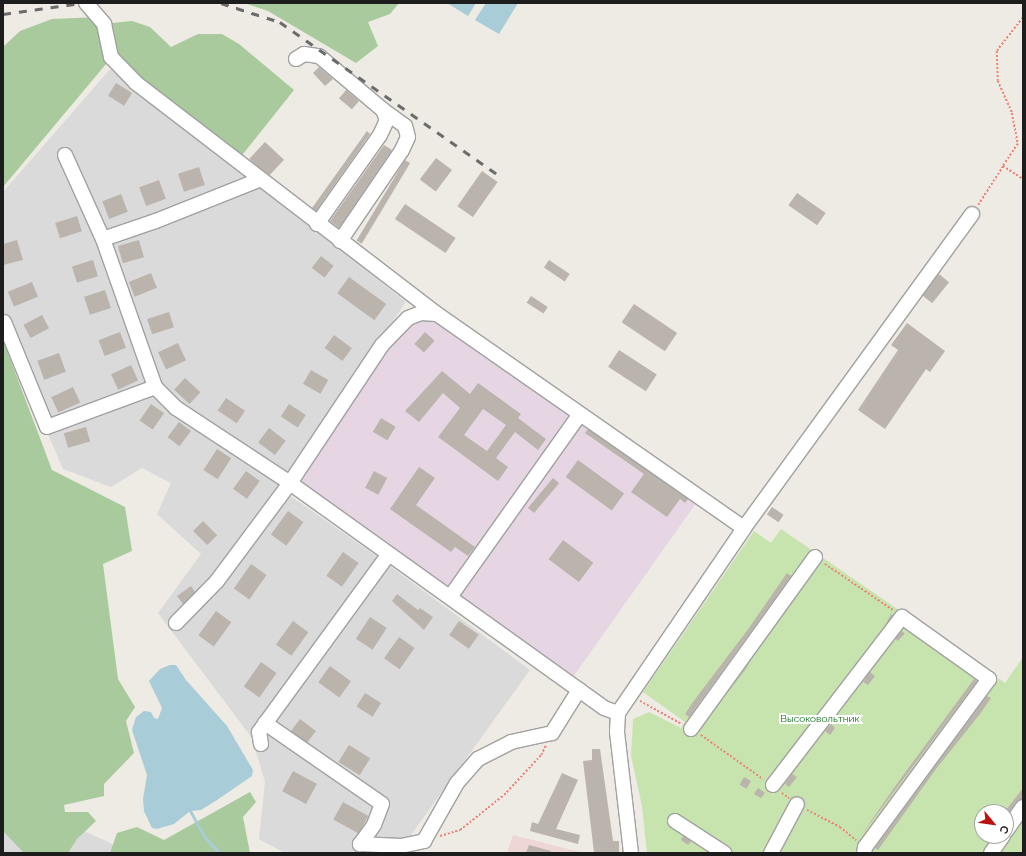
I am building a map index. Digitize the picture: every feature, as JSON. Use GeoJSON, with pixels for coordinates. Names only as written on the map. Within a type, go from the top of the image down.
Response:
{"type":"FeatureCollection","features":[{"type":"Feature","properties":{"kind":"street"},"geometry":{"type":"LineString","coordinates":[[86,3],[104,24],[111,57],[136,83],[259,180],[437,314],[744,528]]}},
{"type":"Feature","properties":{"kind":"street"},"geometry":{"type":"LineString","coordinates":[[296,59],[304,54],[319,56],[404,126],[408,137],[402,150],[340,241]]}},
{"type":"Feature","properties":{"kind":"street"},"geometry":{"type":"LineString","coordinates":[[317,224],[380,134],[387,120],[383,110]]}},
{"type":"Feature","properties":{"kind":"street"},"geometry":{"type":"LineString","coordinates":[[65,155],[103,239],[155,387],[176,408],[290,483],[388,555],[450,597],[604,708],[618,713]]}},
{"type":"Feature","properties":{"kind":"street"},"geometry":{"type":"LineString","coordinates":[[103,239],[156,221],[259,180]]}},
{"type":"Feature","properties":{"kind":"street"},"geometry":{"type":"LineString","coordinates":[[631,853],[617,732],[618,713],[744,528],[972,214]]}},
{"type":"Feature","properties":{"kind":"street"},"geometry":{"type":"LineString","coordinates":[[176,623],[217,581],[290,483],[382,345],[408,318],[422,312],[437,314]]}},
{"type":"Feature","properties":{"kind":"street"},"geometry":{"type":"LineString","coordinates":[[4,322],[47,427],[155,387]]}},
{"type":"Feature","properties":{"kind":"street"},"geometry":{"type":"LineString","coordinates":[[450,597],[580,414]]}},
{"type":"Feature","properties":{"kind":"street"},"geometry":{"type":"LineString","coordinates":[[261,744],[258,732],[388,555]]}},
{"type":"Feature","properties":{"kind":"street"},"geometry":{"type":"LineString","coordinates":[[691,729],[815,558]]}},
{"type":"Feature","properties":{"kind":"street"},"geometry":{"type":"LineString","coordinates":[[773,786],[902,617],[989,679],[864,850]]}},
{"type":"Feature","properties":{"kind":"street"},"geometry":{"type":"LineString","coordinates":[[265,723],[382,804],[374,825],[360,844],[401,846],[424,841],[457,783],[478,759],[511,742],[552,733],[579,690]]}},
{"type":"Feature","properties":{"kind":"street"},"geometry":{"type":"LineString","coordinates":[[771,853],[797,804]]}},
{"type":"Feature","properties":{"kind":"street"},"geometry":{"type":"LineString","coordinates":[[1014,820],[1023,807]]}},
{"type":"Feature","properties":{"kind":"street"},"geometry":{"type":"LineString","coordinates":[[675,821],[724,853]]}},
{"type":"Feature","properties":{"kind":"street"},"geometry":{"type":"LineString","coordinates":[[991,853],[997,844]]}},
{"type":"Feature","properties":{"kind":"path"},"geometry":{"type":"LineString","coordinates":[[972,214],[1018,144],[1012,113],[998,81],[997,52],[1023,18]]}},
{"type":"Feature","properties":{"kind":"path"},"geometry":{"type":"LineString","coordinates":[[1003,166],[1023,179]]}},
{"type":"Feature","properties":{"kind":"path"},"geometry":{"type":"LineString","coordinates":[[815,558],[902,617]]}},
{"type":"Feature","properties":{"kind":"path"},"geometry":{"type":"LineString","coordinates":[[629,695],[691,729],[797,804],[840,827],[864,850]]}},
{"type":"Feature","properties":{"kind":"path"},"geometry":{"type":"LineString","coordinates":[[424,841],[460,830],[504,795],[541,755],[552,733]]}},
{"type":"Feature","properties":{"kind":"shaded area"},"geometry":{"type":"Polygon","coordinates":[[[112,67],[406,302],[279,488],[378,557],[530,670],[398,853],[285,853],[259,839],[265,782],[252,738],[158,613],[201,554],[157,514],[171,483],[142,468],[111,487],[63,469],[3,330],[3,192],[112,67]]]}},
{"type":"Feature","properties":{"kind":"shaded area"},"geometry":{"type":"Polygon","coordinates":[[[416,319],[437,319],[697,502],[573,677],[296,479],[390,344],[416,319]]]}},
{"type":"Feature","properties":{"kind":"shaded area"},"geometry":{"type":"Polygon","coordinates":[[[3,798],[102,839],[129,853],[3,853],[3,798]]]}},
{"type":"Feature","properties":{"kind":"shaded area"},"geometry":{"type":"Polygon","coordinates":[[[513,835],[584,853],[507,853],[513,835]]]}},
{"type":"Feature","properties":{"kind":"green space"},"geometry":{"type":"Polygon","coordinates":[[[244,3],[399,3],[390,14],[368,22],[378,46],[356,63],[268,11],[244,3]]]}},
{"type":"Feature","properties":{"kind":"green space"},"geometry":{"type":"Polygon","coordinates":[[[99,17],[106,64],[3,187],[3,47],[20,31],[52,19],[99,17]]]}},
{"type":"Feature","properties":{"kind":"green space"},"geometry":{"type":"Polygon","coordinates":[[[132,21],[150,27],[171,47],[198,34],[222,34],[239,44],[294,90],[239,159],[140,82],[110,46],[112,23],[132,21]]]}},
{"type":"Feature","properties":{"kind":"green space"},"geometry":{"type":"Polygon","coordinates":[[[3,340],[52,470],[125,507],[132,551],[103,564],[118,679],[135,707],[126,721],[134,753],[104,784],[104,796],[64,805],[65,812],[88,812],[96,821],[77,839],[68,853],[24,853],[3,831],[3,340]]]}},
{"type":"Feature","properties":{"kind":"green space","name":"Высоковольтник"},"geometry":{"type":"Polygon","coordinates":[[[781,529],[1005,683],[1023,657],[1023,853],[647,853],[642,806],[631,756],[633,719],[649,712],[681,728],[685,722],[643,692],[754,531],[771,543],[781,529]]]}},
{"type":"Feature","properties":{"kind":"green space"},"geometry":{"type":"Polygon","coordinates":[[[250,792],[256,802],[243,817],[250,853],[110,853],[117,833],[137,827],[164,840],[250,792]]]}},
{"type":"Feature","properties":{"kind":"water"},"geometry":{"type":"Polygon","coordinates":[[[447,3],[476,3],[468,16],[447,3]]]}},
{"type":"Feature","properties":{"kind":"water"},"geometry":{"type":"Polygon","coordinates":[[[486,3],[518,3],[499,34],[475,20],[486,3]]]}},
{"type":"Feature","properties":{"kind":"water"},"geometry":{"type":"Polygon","coordinates":[[[170,665],[176,665],[186,680],[227,726],[253,770],[252,776],[201,810],[190,811],[174,824],[157,829],[152,828],[144,811],[143,799],[147,775],[132,730],[136,717],[144,711],[151,712],[154,718],[158,719],[162,708],[149,681],[160,669],[170,665]]]}},
{"type":"Feature","properties":{"kind":"building"},"geometry":{"type":"Polygon","coordinates":[[[319,67],[333,79],[325,86],[313,73],[319,67]]]}},
{"type":"Feature","properties":{"kind":"building"},"geometry":{"type":"Polygon","coordinates":[[[116,83],[132,93],[124,106],[108,96],[116,83]]]}},
{"type":"Feature","properties":{"kind":"building"},"geometry":{"type":"Polygon","coordinates":[[[346,90],[359,101],[352,109],[339,98],[346,90]]]}},
{"type":"Feature","properties":{"kind":"building"},"geometry":{"type":"Polygon","coordinates":[[[367,131],[370,134],[316,211],[312,208],[367,131]]]}},
{"type":"Feature","properties":{"kind":"building"},"geometry":{"type":"Polygon","coordinates":[[[265,142],[284,160],[268,177],[249,159],[265,142]]]}},
{"type":"Feature","properties":{"kind":"building"},"geometry":{"type":"Polygon","coordinates":[[[384,145],[392,150],[339,228],[330,221],[384,145]]]}},
{"type":"Feature","properties":{"kind":"building"},"geometry":{"type":"Polygon","coordinates":[[[436,158],[452,170],[436,192],[420,180],[436,158]]]}},
{"type":"Feature","properties":{"kind":"building"},"geometry":{"type":"Polygon","coordinates":[[[405,160],[410,163],[362,244],[357,241],[405,160]]]}},
{"type":"Feature","properties":{"kind":"building"},"geometry":{"type":"Polygon","coordinates":[[[199,167],[205,185],[184,192],[178,174],[199,167]]]}},
{"type":"Feature","properties":{"kind":"building"},"geometry":{"type":"Polygon","coordinates":[[[482,171],[498,182],[473,217],[457,206],[482,171]]]}},
{"type":"Feature","properties":{"kind":"building"},"geometry":{"type":"Polygon","coordinates":[[[159,180],[166,199],[146,206],[139,187],[159,180]]]}},
{"type":"Feature","properties":{"kind":"building"},"geometry":{"type":"Polygon","coordinates":[[[797,193],[826,213],[817,225],[788,205],[797,193]]]}},
{"type":"Feature","properties":{"kind":"building"},"geometry":{"type":"Polygon","coordinates":[[[121,194],[128,212],[109,219],[102,201],[121,194]]]}},
{"type":"Feature","properties":{"kind":"building"},"geometry":{"type":"Polygon","coordinates":[[[405,204],[456,238],[446,253],[395,219],[405,204]]]}},
{"type":"Feature","properties":{"kind":"building"},"geometry":{"type":"Polygon","coordinates":[[[77,216],[82,231],[60,238],[55,223],[77,216]]]}},
{"type":"Feature","properties":{"kind":"building"},"geometry":{"type":"Polygon","coordinates":[[[17,240],[23,260],[3,265],[3,244],[17,240]]]}},
{"type":"Feature","properties":{"kind":"building"},"geometry":{"type":"Polygon","coordinates":[[[139,240],[144,257],[123,263],[118,246],[139,240]]]}},
{"type":"Feature","properties":{"kind":"building"},"geometry":{"type":"Polygon","coordinates":[[[321,256],[334,266],[324,278],[312,268],[321,256]]]}},
{"type":"Feature","properties":{"kind":"building"},"geometry":{"type":"Polygon","coordinates":[[[93,260],[98,276],[77,283],[72,266],[93,260]]]}},
{"type":"Feature","properties":{"kind":"building"},"geometry":{"type":"Polygon","coordinates":[[[549,260],[570,274],[565,281],[544,267],[549,260]]]}},
{"type":"Feature","properties":{"kind":"building"},"geometry":{"type":"Polygon","coordinates":[[[151,273],[157,288],[135,297],[129,282],[151,273]]]}},
{"type":"Feature","properties":{"kind":"building"},"geometry":{"type":"Polygon","coordinates":[[[939,274],[949,282],[932,303],[922,295],[939,274]]]}},
{"type":"Feature","properties":{"kind":"building"},"geometry":{"type":"Polygon","coordinates":[[[349,277],[386,304],[374,320],[337,293],[349,277]]]}},
{"type":"Feature","properties":{"kind":"building"},"geometry":{"type":"Polygon","coordinates":[[[32,282],[38,297],[14,307],[8,292],[32,282]]]}},
{"type":"Feature","properties":{"kind":"building"},"geometry":{"type":"Polygon","coordinates":[[[105,290],[111,308],[90,315],[84,297],[105,290]]]}},
{"type":"Feature","properties":{"kind":"building"},"geometry":{"type":"Polygon","coordinates":[[[531,296],[548,307],[543,314],[527,303],[531,296]]]}},
{"type":"Feature","properties":{"kind":"building"},"geometry":{"type":"Polygon","coordinates":[[[634,304],[677,333],[665,351],[622,322],[634,304]]]}},
{"type":"Feature","properties":{"kind":"building"},"geometry":{"type":"Polygon","coordinates":[[[169,312],[174,327],[152,334],[147,319],[169,312]]]}},
{"type":"Feature","properties":{"kind":"building"},"geometry":{"type":"Polygon","coordinates":[[[42,315],[49,328],[31,338],[23,325],[42,315]]]}},
{"type":"Feature","properties":{"kind":"building"},"geometry":{"type":"Polygon","coordinates":[[[907,323],[945,351],[930,372],[926,369],[885,429],[858,410],[898,350],[891,345],[907,323]]]}},
{"type":"Feature","properties":{"kind":"building"},"geometry":{"type":"Polygon","coordinates":[[[120,332],[126,348],[105,356],[99,340],[120,332]]]}},
{"type":"Feature","properties":{"kind":"building"},"geometry":{"type":"Polygon","coordinates":[[[425,332],[435,341],[424,353],[414,344],[425,332]]]}},
{"type":"Feature","properties":{"kind":"building"},"geometry":{"type":"Polygon","coordinates":[[[334,335],[352,348],[342,361],[325,348],[334,335]]]}},
{"type":"Feature","properties":{"kind":"building"},"geometry":{"type":"Polygon","coordinates":[[[178,343],[186,360],[166,370],[158,352],[178,343]]]}},
{"type":"Feature","properties":{"kind":"building"},"geometry":{"type":"Polygon","coordinates":[[[619,350],[657,375],[646,391],[608,367],[619,350]]]}},
{"type":"Feature","properties":{"kind":"building"},"geometry":{"type":"Polygon","coordinates":[[[59,353],[66,372],[44,380],[37,361],[59,353]]]}},
{"type":"Feature","properties":{"kind":"building"},"geometry":{"type":"Polygon","coordinates":[[[131,365],[138,380],[118,390],[111,374],[131,365]]]}},
{"type":"Feature","properties":{"kind":"building"},"geometry":{"type":"Polygon","coordinates":[[[311,370],[328,380],[320,394],[303,384],[311,370]]]}},
{"type":"Feature","properties":{"kind":"building"},"geometry":{"type":"Polygon","coordinates":[[[442,371],[470,394],[478,383],[521,414],[518,418],[546,439],[538,450],[515,432],[496,458],[508,467],[498,481],[438,437],[460,408],[443,393],[419,422],[405,411],[442,371]],[[483,409],[464,435],[487,451],[506,425],[483,409]]]}},
{"type":"Feature","properties":{"kind":"building"},"geometry":{"type":"Polygon","coordinates":[[[185,378],[200,392],[189,404],[174,390],[185,378]]]}},
{"type":"Feature","properties":{"kind":"building"},"geometry":{"type":"Polygon","coordinates":[[[73,387],[80,402],[58,413],[51,397],[73,387]]]}},
{"type":"Feature","properties":{"kind":"building"},"geometry":{"type":"Polygon","coordinates":[[[226,398],[245,411],[237,423],[218,410],[226,398]]]}},
{"type":"Feature","properties":{"kind":"building"},"geometry":{"type":"Polygon","coordinates":[[[151,404],[164,413],[153,430],[140,420],[151,404]]]}},
{"type":"Feature","properties":{"kind":"building"},"geometry":{"type":"Polygon","coordinates":[[[289,404],[306,415],[298,427],[281,417],[289,404]]]}},
{"type":"Feature","properties":{"kind":"building"},"geometry":{"type":"Polygon","coordinates":[[[381,418],[396,427],[387,440],[373,432],[381,418]]]}},
{"type":"Feature","properties":{"kind":"building"},"geometry":{"type":"Polygon","coordinates":[[[179,422],[191,431],[180,446],[168,437],[179,422]]]}},
{"type":"Feature","properties":{"kind":"building"},"geometry":{"type":"Polygon","coordinates":[[[86,427],[90,441],[68,448],[64,433],[86,427]]]}},
{"type":"Feature","properties":{"kind":"building"},"geometry":{"type":"Polygon","coordinates":[[[269,428],[286,441],[275,455],[258,442],[269,428]]]}},
{"type":"Feature","properties":{"kind":"building"},"geometry":{"type":"Polygon","coordinates":[[[588,429],[688,499],[685,503],[680,499],[667,517],[631,492],[644,474],[585,433],[588,429]]]}},
{"type":"Feature","properties":{"kind":"building"},"geometry":{"type":"Polygon","coordinates":[[[217,449],[231,458],[218,479],[203,470],[217,449]]]}},
{"type":"Feature","properties":{"kind":"building"},"geometry":{"type":"Polygon","coordinates":[[[578,460],[624,494],[612,510],[566,477],[578,460]]]}},
{"type":"Feature","properties":{"kind":"building"},"geometry":{"type":"Polygon","coordinates":[[[419,467],[435,478],[416,505],[475,547],[468,556],[455,547],[451,552],[390,509],[419,467]]]}},
{"type":"Feature","properties":{"kind":"building"},"geometry":{"type":"Polygon","coordinates":[[[246,471],[260,481],[247,499],[233,489],[246,471]]]}},
{"type":"Feature","properties":{"kind":"building"},"geometry":{"type":"Polygon","coordinates":[[[374,471],[387,478],[378,495],[365,488],[374,471]]]}},
{"type":"Feature","properties":{"kind":"building"},"geometry":{"type":"Polygon","coordinates":[[[553,478],[559,483],[534,513],[528,508],[553,478]]]}},
{"type":"Feature","properties":{"kind":"building"},"geometry":{"type":"Polygon","coordinates":[[[772,507],[784,515],[779,522],[767,514],[772,507]]]}},
{"type":"Feature","properties":{"kind":"building"},"geometry":{"type":"Polygon","coordinates":[[[288,511],[303,522],[286,546],[271,534],[288,511]]]}},
{"type":"Feature","properties":{"kind":"building"},"geometry":{"type":"Polygon","coordinates":[[[203,521],[217,535],[207,545],[193,531],[203,521]]]}},
{"type":"Feature","properties":{"kind":"building"},"geometry":{"type":"Polygon","coordinates":[[[563,540],[593,563],[579,582],[549,559],[563,540]]]}},
{"type":"Feature","properties":{"kind":"building"},"geometry":{"type":"Polygon","coordinates":[[[343,552],[359,563],[342,587],[326,576],[343,552]]]}},
{"type":"Feature","properties":{"kind":"building"},"geometry":{"type":"Polygon","coordinates":[[[251,564],[267,575],[249,599],[234,589],[251,564]]]}},
{"type":"Feature","properties":{"kind":"building"},"geometry":{"type":"Polygon","coordinates":[[[787,573],[791,576],[689,717],[685,714],[693,702],[749,628],[787,573]]]}},
{"type":"Feature","properties":{"kind":"building"},"geometry":{"type":"Polygon","coordinates":[[[191,586],[195,592],[183,604],[177,596],[191,586]]]}},
{"type":"Feature","properties":{"kind":"building"},"geometry":{"type":"Polygon","coordinates":[[[397,594],[418,610],[420,608],[433,617],[424,630],[392,601],[397,594]]]}},
{"type":"Feature","properties":{"kind":"building"},"geometry":{"type":"Polygon","coordinates":[[[216,611],[231,622],[214,646],[198,635],[216,611]]]}},
{"type":"Feature","properties":{"kind":"building"},"geometry":{"type":"Polygon","coordinates":[[[891,614],[893,615],[882,635],[881,634],[891,614]]]}},
{"type":"Feature","properties":{"kind":"building"},"geometry":{"type":"Polygon","coordinates":[[[370,617],[387,628],[373,650],[356,639],[370,617]]]}},
{"type":"Feature","properties":{"kind":"building"},"geometry":{"type":"Polygon","coordinates":[[[293,621],[308,632],[291,656],[276,644],[293,621]]]}},
{"type":"Feature","properties":{"kind":"building"},"geometry":{"type":"Polygon","coordinates":[[[459,621],[479,635],[469,649],[449,635],[459,621]]]}},
{"type":"Feature","properties":{"kind":"building"},"geometry":{"type":"Polygon","coordinates":[[[902,631],[905,634],[898,641],[895,638],[902,631]]]}},
{"type":"Feature","properties":{"kind":"building"},"geometry":{"type":"Polygon","coordinates":[[[399,637],[415,648],[400,669],[384,658],[399,637]]]}},
{"type":"Feature","properties":{"kind":"building"},"geometry":{"type":"Polygon","coordinates":[[[261,662],[277,673],[259,697],[244,687],[261,662]]]}},
{"type":"Feature","properties":{"kind":"building"},"geometry":{"type":"Polygon","coordinates":[[[750,662],[746,669],[727,694],[750,662]]]}},
{"type":"Feature","properties":{"kind":"building"},"geometry":{"type":"Polygon","coordinates":[[[330,666],[351,681],[339,697],[318,682],[330,666]]]}},
{"type":"Feature","properties":{"kind":"building"},"geometry":{"type":"Polygon","coordinates":[[[870,672],[875,676],[868,685],[863,682],[870,672]]]}},
{"type":"Feature","properties":{"kind":"building"},"geometry":{"type":"Polygon","coordinates":[[[974,679],[977,681],[860,837],[896,785],[974,679]]]}},
{"type":"Feature","properties":{"kind":"building"},"geometry":{"type":"Polygon","coordinates":[[[365,693],[381,703],[373,717],[357,707],[365,693]]]}},
{"type":"Feature","properties":{"kind":"building"},"geometry":{"type":"Polygon","coordinates":[[[987,696],[991,698],[980,714],[936,769],[878,850],[875,848],[987,696]]]}},
{"type":"Feature","properties":{"kind":"building"},"geometry":{"type":"Polygon","coordinates":[[[300,719],[316,731],[307,743],[291,731],[300,719]]]}},
{"type":"Feature","properties":{"kind":"building"},"geometry":{"type":"Polygon","coordinates":[[[831,724],[835,728],[830,735],[825,731],[831,724]]]}},
{"type":"Feature","properties":{"kind":"building"},"geometry":{"type":"Polygon","coordinates":[[[349,745],[370,758],[360,775],[338,762],[349,745]]]}},
{"type":"Feature","properties":{"kind":"building"},"geometry":{"type":"Polygon","coordinates":[[[592,749],[600,749],[613,841],[619,841],[619,853],[594,852],[583,761],[592,760],[592,749]]]}},
{"type":"Feature","properties":{"kind":"building"},"geometry":{"type":"Polygon","coordinates":[[[293,771],[317,784],[306,804],[282,791],[293,771]]]}},
{"type":"Feature","properties":{"kind":"building"},"geometry":{"type":"Polygon","coordinates":[[[562,773],[578,780],[556,829],[580,835],[578,844],[530,831],[532,822],[538,824],[562,773]]]}},
{"type":"Feature","properties":{"kind":"building"},"geometry":{"type":"Polygon","coordinates":[[[792,774],[797,777],[789,787],[785,784],[792,774]]]}},
{"type":"Feature","properties":{"kind":"building"},"geometry":{"type":"Polygon","coordinates":[[[744,777],[751,781],[746,789],[740,785],[744,777]]]}},
{"type":"Feature","properties":{"kind":"building"},"geometry":{"type":"Polygon","coordinates":[[[758,788],[765,793],[761,798],[754,794],[758,788]]]}},
{"type":"Feature","properties":{"kind":"building"},"geometry":{"type":"Polygon","coordinates":[[[1023,788],[1023,799],[1016,802],[1014,805],[1011,804],[1023,788]]]}},
{"type":"Feature","properties":{"kind":"building"},"geometry":{"type":"Polygon","coordinates":[[[343,802],[368,816],[359,834],[333,819],[343,802]]]}},
{"type":"Feature","properties":{"kind":"building"},"geometry":{"type":"Polygon","coordinates":[[[683,836],[691,841],[688,845],[681,840],[683,836]]]}},
{"type":"Feature","properties":{"kind":"building"},"geometry":{"type":"Polygon","coordinates":[[[529,845],[551,851],[551,853],[526,853],[529,845]]]}},
{"type":"Feature","properties":{"kind":"waterway"},"geometry":{"type":"LineString","coordinates":[[190,810],[205,837],[220,853]]}},
{"type":"Feature","properties":{"kind":"railway"},"geometry":{"type":"LineString","coordinates":[[3,14],[81,3]]}},
{"type":"Feature","properties":{"kind":"railway"},"geometry":{"type":"LineString","coordinates":[[221,3],[280,22],[497,174]]}}]}
